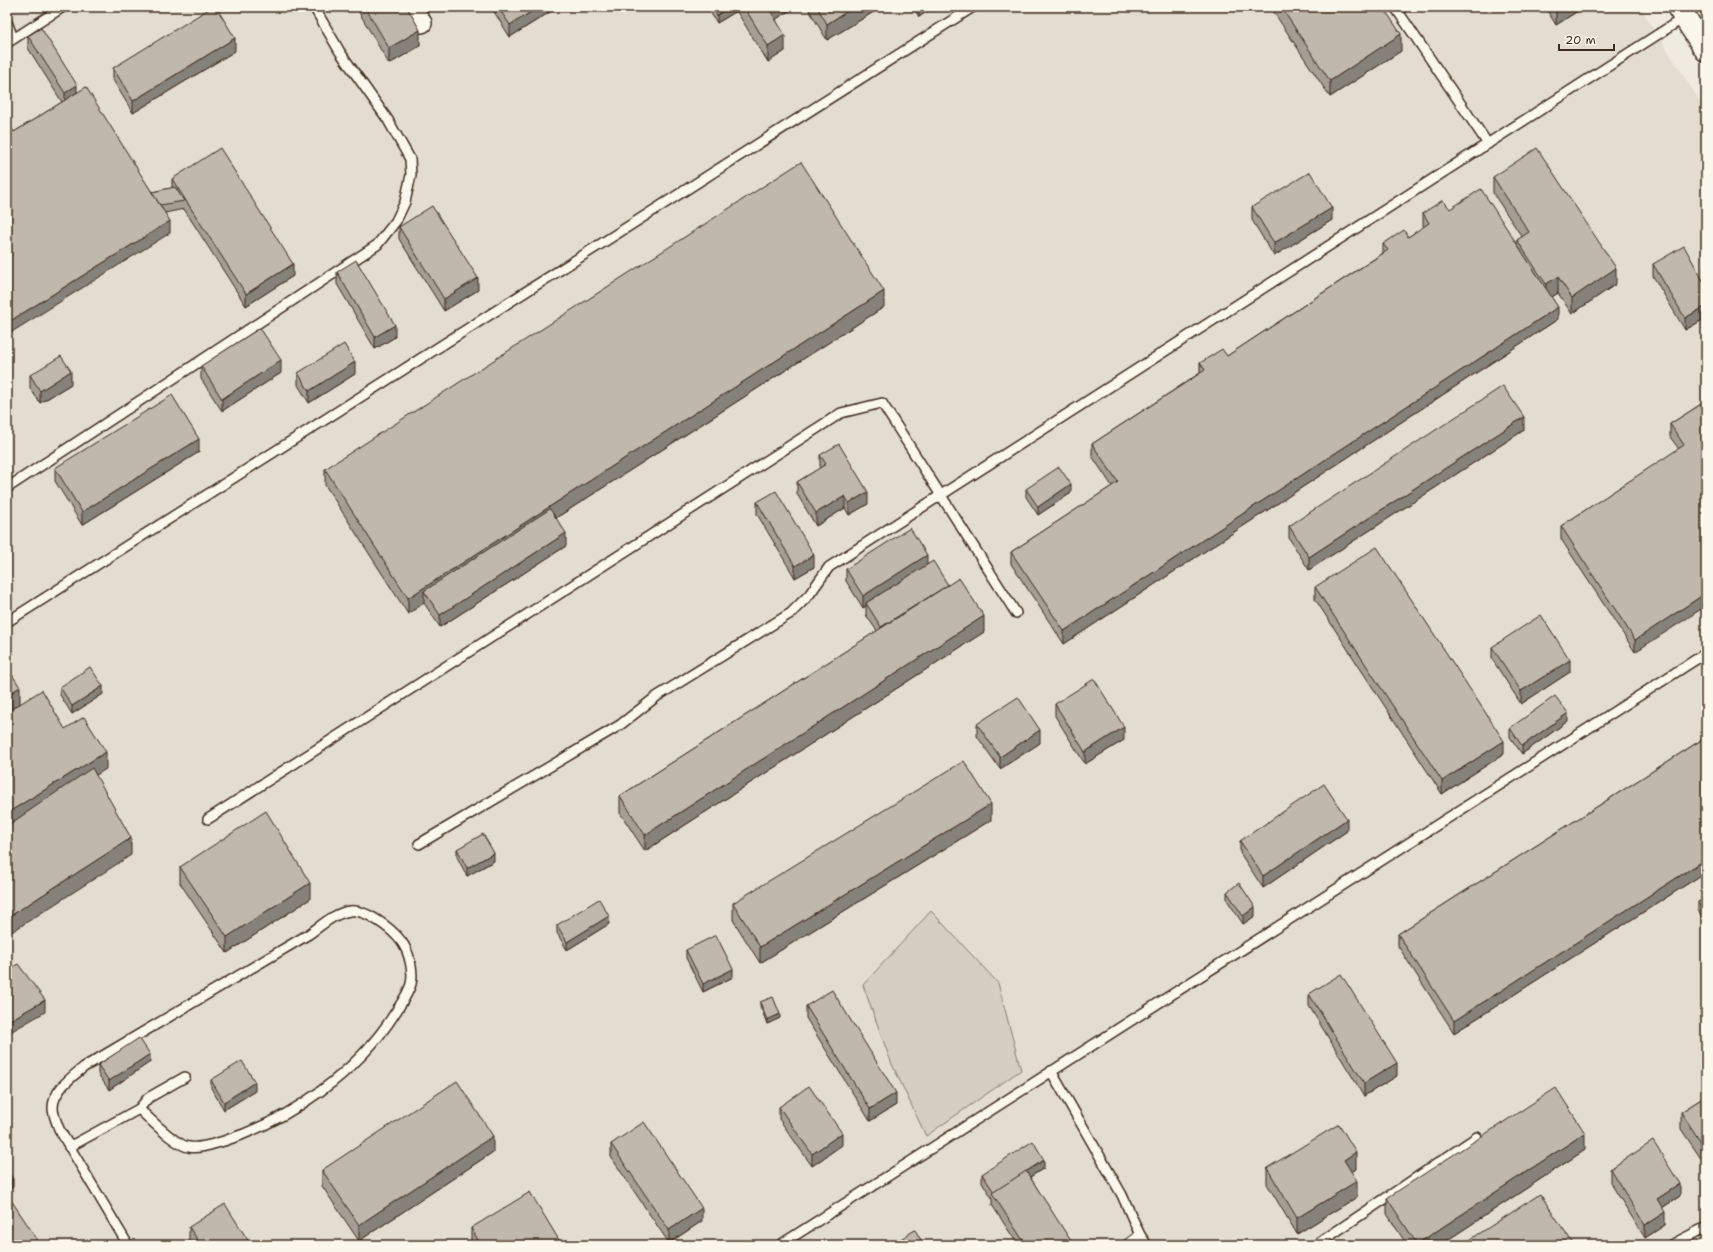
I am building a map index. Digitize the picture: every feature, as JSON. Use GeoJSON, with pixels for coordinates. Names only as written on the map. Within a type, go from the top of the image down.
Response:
{"type":"FeatureCollection","features":[{"type":"Feature","properties":{"kind":"street"},"geometry":{"type":"LineString","coordinates":[[412,7],[422,23]]}},
{"type":"Feature","properties":{"kind":"street"},"geometry":{"type":"LineString","coordinates":[[1682,12],[1706,50]]}},
{"type":"Feature","properties":{"kind":"lane"},"geometry":{"type":"LineString","coordinates":[[7,22],[10,40],[63,7]]}},
{"type":"Feature","properties":{"kind":"lane"},"geometry":{"type":"LineString","coordinates":[[7,488],[378,245],[396,221],[404,202],[411,175],[410,159],[388,120],[340,52],[314,7]]}},
{"type":"Feature","properties":{"kind":"lane"},"geometry":{"type":"LineString","coordinates":[[7,622],[973,7]]}},
{"type":"Feature","properties":{"kind":"lane"},"geometry":{"type":"LineString","coordinates":[[1395,7],[1488,144]]}},
{"type":"Feature","properties":{"kind":"lane"},"geometry":{"type":"LineString","coordinates":[[419,844],[620,725],[656,697],[791,613],[809,595],[829,567],[1488,144],[1682,12]]}},
{"type":"Feature","properties":{"kind":"lane"},"geometry":{"type":"LineString","coordinates":[[208,819],[841,413],[882,403],[1016,613]]}},
{"type":"Feature","properties":{"kind":"lane"},"geometry":{"type":"LineString","coordinates":[[780,1245],[1706,652]]}},
{"type":"Feature","properties":{"kind":"lane"},"geometry":{"type":"LineString","coordinates":[[128,1245],[59,1129],[53,1108],[57,1095],[65,1083],[84,1067],[308,934],[336,915],[351,911],[367,914],[386,926],[401,941],[411,962],[411,983],[406,996],[384,1031],[355,1063],[326,1087],[280,1116],[241,1135],[207,1146],[188,1148],[173,1139],[139,1109]]}},
{"type":"Feature","properties":{"kind":"lane"},"geometry":{"type":"LineString","coordinates":[[1052,1071],[1122,1195],[1140,1235],[1147,1245]]}},
{"type":"Feature","properties":{"kind":"lane"},"geometry":{"type":"LineString","coordinates":[[69,1147],[139,1109],[148,1098],[185,1077]]}},
{"type":"Feature","properties":{"kind":"lane"},"geometry":{"type":"LineString","coordinates":[[1316,1245],[1477,1137]]}},
{"type":"Feature","properties":{"kind":"lane"},"geometry":{"type":"LineString","coordinates":[[1671,1245],[1706,1227]]}},
{"type":"Feature","properties":{"kind":"lane"},"geometry":{"type":"LineString","coordinates":[[1127,1245],[1140,1235]]}},
{"type":"Feature","properties":{"kind":"shaded area"},"geometry":{"type":"Polygon","coordinates":[[[7,7],[1640,7],[1706,111],[1706,1245],[7,1245],[7,7]]]}},
{"type":"Feature","properties":{"kind":"shaded area"},"geometry":{"type":"Polygon","coordinates":[[[931,911],[998,983],[1021,1070],[926,1136],[891,1062],[863,985],[931,911]]]}},
{"type":"Feature","properties":{"kind":"building"},"geometry":{"type":"Polygon","coordinates":[[[212,7],[216,7],[235,38],[133,101],[113,68],[212,7]]]}},
{"type":"Feature","properties":{"kind":"building"},"geometry":{"type":"Polygon","coordinates":[[[365,7],[407,7],[420,30],[389,48],[365,7]]]}},
{"type":"Feature","properties":{"kind":"building"},"geometry":{"type":"Polygon","coordinates":[[[498,7],[539,7],[510,25],[498,7]]]}},
{"type":"Feature","properties":{"kind":"building"},"geometry":{"type":"Polygon","coordinates":[[[712,7],[730,7],[717,15],[712,7]]]}},
{"type":"Feature","properties":{"kind":"building"},"geometry":{"type":"Polygon","coordinates":[[[744,7],[768,7],[785,35],[768,46],[744,7]]]}},
{"type":"Feature","properties":{"kind":"building"},"geometry":{"type":"Polygon","coordinates":[[[817,7],[854,7],[827,24],[817,7]]]}},
{"type":"Feature","properties":{"kind":"building"},"geometry":{"type":"Polygon","coordinates":[[[1281,7],[1383,7],[1401,34],[1330,81],[1281,7]]]}},
{"type":"Feature","properties":{"kind":"building"},"geometry":{"type":"Polygon","coordinates":[[[41,28],[77,85],[65,93],[28,36],[41,28]]]}},
{"type":"Feature","properties":{"kind":"building"},"geometry":{"type":"Polygon","coordinates":[[[86,87],[170,221],[7,323],[7,120],[14,132],[86,87]]]}},
{"type":"Feature","properties":{"kind":"building"},"geometry":{"type":"Polygon","coordinates":[[[220,148],[293,264],[246,294],[172,179],[220,148]]]}},
{"type":"Feature","properties":{"kind":"building"},"geometry":{"type":"Polygon","coordinates":[[[1537,148],[1616,268],[1572,298],[1558,277],[1546,284],[1517,240],[1529,232],[1493,177],[1537,148]]]}},
{"type":"Feature","properties":{"kind":"building"},"geometry":{"type":"Polygon","coordinates":[[[801,162],[884,291],[408,598],[325,469],[801,162]]]}},
{"type":"Feature","properties":{"kind":"building"},"geometry":{"type":"Polygon","coordinates":[[[1310,172],[1332,208],[1274,243],[1252,207],[1310,172]]]}},
{"type":"Feature","properties":{"kind":"building"},"geometry":{"type":"Polygon","coordinates":[[[175,187],[184,201],[160,205],[152,192],[175,187]]]}},
{"type":"Feature","properties":{"kind":"building"},"geometry":{"type":"Polygon","coordinates":[[[1481,189],[1558,307],[1064,631],[1011,552],[1118,482],[1092,444],[1205,370],[1200,363],[1222,349],[1227,356],[1388,250],[1383,244],[1404,230],[1408,237],[1429,223],[1423,213],[1443,200],[1450,209],[1481,189]]]}},
{"type":"Feature","properties":{"kind":"building"},"geometry":{"type":"Polygon","coordinates":[[[432,206],[478,278],[444,299],[399,227],[432,206]]]}},
{"type":"Feature","properties":{"kind":"building"},"geometry":{"type":"Polygon","coordinates":[[[1684,246],[1706,286],[1706,306],[1685,318],[1653,264],[1684,246]]]}},
{"type":"Feature","properties":{"kind":"building"},"geometry":{"type":"Polygon","coordinates":[[[356,260],[395,325],[375,337],[337,272],[356,260]]]}},
{"type":"Feature","properties":{"kind":"building"},"geometry":{"type":"Polygon","coordinates":[[[260,328],[281,360],[222,399],[201,366],[260,328]]]}},
{"type":"Feature","properties":{"kind":"building"},"geometry":{"type":"Polygon","coordinates":[[[344,344],[355,362],[309,391],[298,373],[344,344]]]}},
{"type":"Feature","properties":{"kind":"building"},"geometry":{"type":"Polygon","coordinates":[[[61,356],[71,371],[40,391],[30,375],[61,356]]]}},
{"type":"Feature","properties":{"kind":"building"},"geometry":{"type":"Polygon","coordinates":[[[1503,386],[1524,417],[1309,557],[1289,526],[1503,386]]]}},
{"type":"Feature","properties":{"kind":"building"},"geometry":{"type":"Polygon","coordinates":[[[172,395],[199,439],[82,512],[55,468],[172,395]]]}},
{"type":"Feature","properties":{"kind":"building"},"geometry":{"type":"Polygon","coordinates":[[[1706,401],[1706,593],[1635,640],[1561,526],[1684,445],[1670,424],[1706,401]]]}},
{"type":"Feature","properties":{"kind":"building"},"geometry":{"type":"Polygon","coordinates":[[[839,444],[868,492],[849,503],[845,496],[816,513],[797,482],[826,464],[820,455],[839,444]]]}},
{"type":"Feature","properties":{"kind":"building"},"geometry":{"type":"Polygon","coordinates":[[[1059,467],[1071,484],[1038,507],[1026,489],[1059,467]]]}},
{"type":"Feature","properties":{"kind":"building"},"geometry":{"type":"Polygon","coordinates":[[[776,491],[814,555],[795,566],[757,502],[776,491]]]}},
{"type":"Feature","properties":{"kind":"building"},"geometry":{"type":"Polygon","coordinates":[[[550,509],[566,533],[440,615],[424,591],[550,509]]]}},
{"type":"Feature","properties":{"kind":"building"},"geometry":{"type":"Polygon","coordinates":[[[910,528],[927,555],[863,596],[846,569],[910,528]]]}},
{"type":"Feature","properties":{"kind":"building"},"geometry":{"type":"Polygon","coordinates":[[[1377,547],[1504,741],[1442,781],[1315,587],[1377,547]]]}},
{"type":"Feature","properties":{"kind":"building"},"geometry":{"type":"Polygon","coordinates":[[[933,561],[948,585],[881,627],[866,603],[933,561]]]}},
{"type":"Feature","properties":{"kind":"building"},"geometry":{"type":"Polygon","coordinates":[[[959,578],[984,616],[645,835],[620,796],[959,578]]]}},
{"type":"Feature","properties":{"kind":"building"},"geometry":{"type":"Polygon","coordinates":[[[1541,615],[1570,660],[1521,691],[1492,647],[1541,615]]]}},
{"type":"Feature","properties":{"kind":"building"},"geometry":{"type":"Polygon","coordinates":[[[7,667],[20,687],[7,695],[7,667]]]}},
{"type":"Feature","properties":{"kind":"building"},"geometry":{"type":"Polygon","coordinates":[[[90,667],[103,686],[72,706],[60,687],[90,667]]]}},
{"type":"Feature","properties":{"kind":"building"},"geometry":{"type":"Polygon","coordinates":[[[1094,679],[1124,727],[1085,752],[1055,704],[1094,679]]]}},
{"type":"Feature","properties":{"kind":"building"},"geometry":{"type":"Polygon","coordinates":[[[42,690],[65,729],[84,717],[106,752],[7,813],[7,712],[42,690]]]}},
{"type":"Feature","properties":{"kind":"building"},"geometry":{"type":"Polygon","coordinates":[[[1555,696],[1568,713],[1522,746],[1510,728],[1555,696]]]}},
{"type":"Feature","properties":{"kind":"building"},"geometry":{"type":"Polygon","coordinates":[[[1018,697],[1040,730],[1000,757],[977,724],[1018,697]]]}},
{"type":"Feature","properties":{"kind":"building"},"geometry":{"type":"Polygon","coordinates":[[[1706,737],[1706,859],[1454,1021],[1398,934],[1706,737]]]}},
{"type":"Feature","properties":{"kind":"building"},"geometry":{"type":"Polygon","coordinates":[[[964,761],[991,804],[760,947],[733,903],[964,761]]]}},
{"type":"Feature","properties":{"kind":"building"},"geometry":{"type":"Polygon","coordinates":[[[92,768],[131,838],[7,918],[7,826],[92,768]]]}},
{"type":"Feature","properties":{"kind":"building"},"geometry":{"type":"Polygon","coordinates":[[[1324,784],[1347,819],[1263,876],[1240,841],[1324,784]]]}},
{"type":"Feature","properties":{"kind":"building"},"geometry":{"type":"Polygon","coordinates":[[[266,811],[310,883],[227,937],[180,867],[266,811]]]}},
{"type":"Feature","properties":{"kind":"building"},"geometry":{"type":"Polygon","coordinates":[[[483,834],[494,853],[467,868],[457,849],[483,834]]]}},
{"type":"Feature","properties":{"kind":"building"},"geometry":{"type":"Polygon","coordinates":[[[1239,883],[1255,907],[1243,916],[1227,892],[1239,883]]]}},
{"type":"Feature","properties":{"kind":"building"},"geometry":{"type":"Polygon","coordinates":[[[1706,898],[1706,918],[1698,902],[1706,898]]]}},
{"type":"Feature","properties":{"kind":"building"},"geometry":{"type":"Polygon","coordinates":[[[599,899],[609,916],[567,942],[557,925],[599,899]]]}},
{"type":"Feature","properties":{"kind":"building"},"geometry":{"type":"Polygon","coordinates":[[[716,935],[733,969],[703,984],[686,950],[716,935]]]}},
{"type":"Feature","properties":{"kind":"building"},"geometry":{"type":"Polygon","coordinates":[[[18,964],[45,1000],[7,1022],[7,970],[18,964]]]}},
{"type":"Feature","properties":{"kind":"building"},"geometry":{"type":"Polygon","coordinates":[[[1341,974],[1397,1063],[1364,1083],[1309,994],[1341,974]]]}},
{"type":"Feature","properties":{"kind":"building"},"geometry":{"type":"Polygon","coordinates":[[[832,990],[896,1093],[870,1109],[806,1006],[832,990]]]}},
{"type":"Feature","properties":{"kind":"building"},"geometry":{"type":"Polygon","coordinates":[[[773,997],[780,1014],[767,1020],[760,1002],[773,997]]]}},
{"type":"Feature","properties":{"kind":"building"},"geometry":{"type":"Polygon","coordinates":[[[1706,1005],[1706,1016],[1701,1008],[1706,1005]]]}},
{"type":"Feature","properties":{"kind":"building"},"geometry":{"type":"Polygon","coordinates":[[[139,1038],[150,1054],[109,1081],[98,1065],[139,1038]]]}},
{"type":"Feature","properties":{"kind":"building"},"geometry":{"type":"Polygon","coordinates":[[[242,1061],[255,1082],[224,1102],[211,1080],[242,1061]]]}},
{"type":"Feature","properties":{"kind":"building"},"geometry":{"type":"Polygon","coordinates":[[[457,1081],[493,1136],[359,1225],[322,1170],[457,1081]]]}},
{"type":"Feature","properties":{"kind":"building"},"geometry":{"type":"Polygon","coordinates":[[[809,1086],[842,1133],[812,1154],[779,1107],[809,1086]]]}},
{"type":"Feature","properties":{"kind":"building"},"geometry":{"type":"Polygon","coordinates":[[[1556,1088],[1585,1133],[1417,1244],[1387,1198],[1556,1088]]]}},
{"type":"Feature","properties":{"kind":"building"},"geometry":{"type":"Polygon","coordinates":[[[1706,1096],[1706,1150],[1681,1112],[1706,1096]]]}},
{"type":"Feature","properties":{"kind":"building"},"geometry":{"type":"Polygon","coordinates":[[[644,1122],[702,1208],[669,1230],[611,1144],[644,1122]]]}},
{"type":"Feature","properties":{"kind":"building"},"geometry":{"type":"Polygon","coordinates":[[[1339,1124],[1356,1152],[1344,1160],[1357,1181],[1297,1218],[1267,1168],[1339,1124]]]}},
{"type":"Feature","properties":{"kind":"building"},"geometry":{"type":"Polygon","coordinates":[[[1033,1141],[1044,1160],[994,1192],[982,1174],[1033,1141]]]}},
{"type":"Feature","properties":{"kind":"building"},"geometry":{"type":"Polygon","coordinates":[[[1653,1141],[1680,1184],[1657,1199],[1665,1212],[1645,1225],[1610,1169],[1653,1141]]]}},
{"type":"Feature","properties":{"kind":"building"},"geometry":{"type":"Polygon","coordinates":[[[7,1170],[13,1179],[7,1183],[7,1170]]]}},
{"type":"Feature","properties":{"kind":"building"},"geometry":{"type":"Polygon","coordinates":[[[1026,1171],[1071,1241],[1065,1245],[1026,1245],[992,1193],[1026,1171]]]}},
{"type":"Feature","properties":{"kind":"building"},"geometry":{"type":"Polygon","coordinates":[[[530,1192],[562,1245],[481,1245],[471,1228],[530,1192]]]}},
{"type":"Feature","properties":{"kind":"building"},"geometry":{"type":"Polygon","coordinates":[[[7,1194],[41,1245],[7,1245],[7,1194]]]}},
{"type":"Feature","properties":{"kind":"building"},"geometry":{"type":"Polygon","coordinates":[[[1540,1194],[1574,1245],[1462,1245],[1540,1194]]]}},
{"type":"Feature","properties":{"kind":"building"},"geometry":{"type":"Polygon","coordinates":[[[225,1204],[251,1245],[201,1245],[189,1227],[225,1204]]]}},
{"type":"Feature","properties":{"kind":"building"},"geometry":{"type":"Polygon","coordinates":[[[915,1230],[924,1245],[891,1245],[915,1230]]]}}]}
